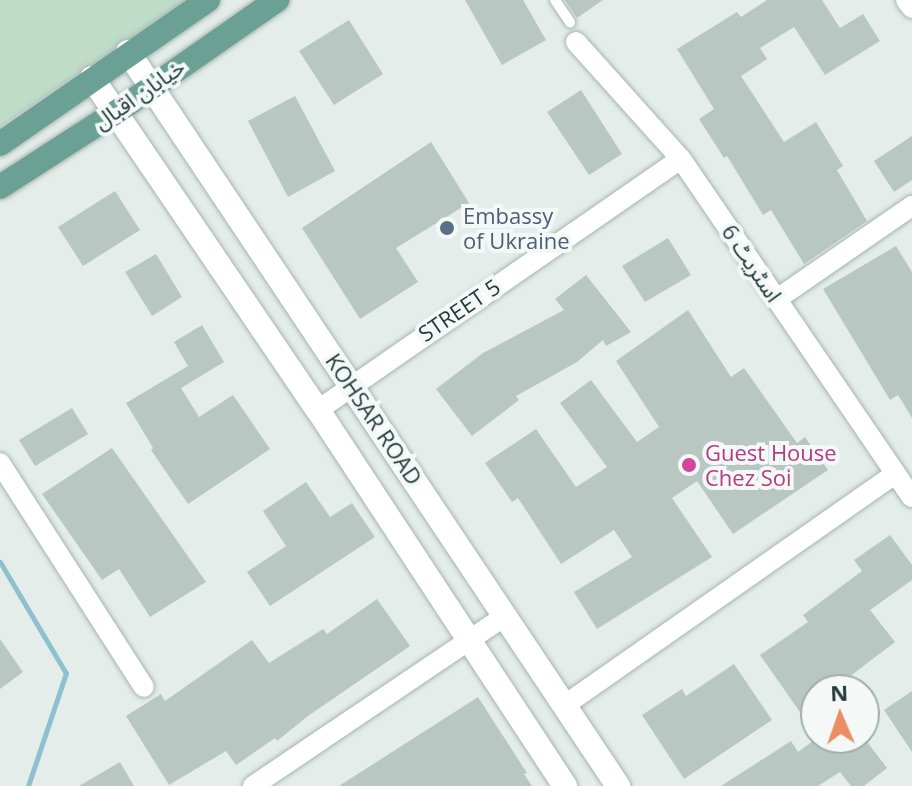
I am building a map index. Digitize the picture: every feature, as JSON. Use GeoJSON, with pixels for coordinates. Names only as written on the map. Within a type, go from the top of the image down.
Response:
{"type":"FeatureCollection","features":[{"type":"Feature","properties":{"kind":"main road","name":"خیابان اقبال"},"geometry":{"type":"LineString","coordinates":[[0,144],[128,52],[208,0]]}},
{"type":"Feature","properties":{"kind":"main road","name":"خیابان اقبال"},"geometry":{"type":"LineString","coordinates":[[0,187],[115,113],[149,86],[277,0]]}},
{"type":"Feature","properties":{"kind":"street"},"geometry":{"type":"LineString","coordinates":[[906,0],[912,8]]}},
{"type":"Feature","properties":{"kind":"street","name":"اسٹریٹ 6"},"geometry":{"type":"LineString","coordinates":[[573,32],[681,159],[912,497]]}},
{"type":"Feature","properties":{"kind":"street","name":"KOHSAR ROAD"},"geometry":{"type":"LineString","coordinates":[[128,52],[618,786]]}},
{"type":"Feature","properties":{"kind":"street","name":"KOHSAR ROAD"},"geometry":{"type":"LineString","coordinates":[[92,78],[471,639],[565,786]]}},
{"type":"Feature","properties":{"kind":"street","name":"STREET 5"},"geometry":{"type":"LineString","coordinates":[[318,410],[351,384],[681,159]]}},
{"type":"Feature","properties":{"kind":"street"},"geometry":{"type":"LineString","coordinates":[[777,299],[912,206]]}},
{"type":"Feature","properties":{"kind":"street"},"geometry":{"type":"LineString","coordinates":[[0,463],[144,687]]}},
{"type":"Feature","properties":{"kind":"street"},"geometry":{"type":"LineString","coordinates":[[565,705],[895,474]]}},
{"type":"Feature","properties":{"kind":"street"},"geometry":{"type":"LineString","coordinates":[[253,786],[504,617]]}},
{"type":"Feature","properties":{"kind":"lane"},"geometry":{"type":"LineString","coordinates":[[555,0],[573,32]]}},
{"type":"Feature","properties":{"kind":"green space"},"geometry":{"type":"Polygon","coordinates":[[[0,0],[186,0],[0,127],[0,0]]]}},
{"type":"Feature","properties":{"kind":"building"},"geometry":{"type":"Polygon","coordinates":[[[465,0],[523,0],[546,40],[502,65],[465,0]]]}},
{"type":"Feature","properties":{"kind":"building"},"geometry":{"type":"Polygon","coordinates":[[[565,0],[603,0],[577,18],[565,0]]]}},
{"type":"Feature","properties":{"kind":"building"},"geometry":{"type":"Polygon","coordinates":[[[767,0],[822,0],[840,28],[863,14],[880,41],[825,75],[794,27],[760,48],[767,59],[741,76],[784,142],[816,122],[843,166],[837,170],[867,221],[804,264],[771,210],[763,215],[727,156],[724,158],[699,119],[714,109],[677,49],[737,12],[741,17],[767,0]]]}},
{"type":"Feature","properties":{"kind":"building"},"geometry":{"type":"Polygon","coordinates":[[[349,20],[383,74],[334,105],[299,51],[349,20]]]}},
{"type":"Feature","properties":{"kind":"building"},"geometry":{"type":"Polygon","coordinates":[[[581,90],[622,154],[589,175],[547,112],[581,90]]]}},
{"type":"Feature","properties":{"kind":"building"},"geometry":{"type":"Polygon","coordinates":[[[295,96],[335,171],[288,197],[248,121],[295,96]]]}},
{"type":"Feature","properties":{"kind":"building"},"geometry":{"type":"Polygon","coordinates":[[[912,136],[912,180],[894,192],[874,161],[912,136]]]}},
{"type":"Feature","properties":{"kind":"building"},"geometry":{"type":"Polygon","coordinates":[[[431,142],[469,203],[396,248],[418,282],[360,319],[302,228],[431,142]]]}},
{"type":"Feature","properties":{"kind":"building"},"geometry":{"type":"Polygon","coordinates":[[[115,191],[140,230],[83,266],[58,227],[115,191]]]}},
{"type":"Feature","properties":{"kind":"building"},"geometry":{"type":"Polygon","coordinates":[[[668,238],[691,275],[645,302],[622,266],[668,238]]]}},
{"type":"Feature","properties":{"kind":"building"},"geometry":{"type":"Polygon","coordinates":[[[896,246],[912,272],[912,418],[898,395],[890,400],[823,289],[896,246]]]}},
{"type":"Feature","properties":{"kind":"building"},"geometry":{"type":"Polygon","coordinates":[[[156,254],[182,297],[152,316],[125,272],[156,254]]]}},
{"type":"Feature","properties":{"kind":"building"},"geometry":{"type":"Polygon","coordinates":[[[586,275],[631,332],[606,346],[603,340],[577,362],[516,396],[519,400],[472,436],[436,389],[483,353],[564,310],[555,299],[586,275]]]}},
{"type":"Feature","properties":{"kind":"building"},"geometry":{"type":"Polygon","coordinates":[[[688,310],[731,377],[744,368],[797,443],[805,437],[828,470],[733,534],[697,481],[672,498],[712,557],[597,629],[574,592],[632,557],[614,530],[561,564],[518,498],[512,502],[485,463],[536,429],[576,487],[607,467],[560,403],[591,380],[637,442],[659,427],[616,361],[688,310]]]}},
{"type":"Feature","properties":{"kind":"building"},"geometry":{"type":"Polygon","coordinates":[[[202,325],[224,362],[181,388],[199,417],[233,395],[270,449],[188,504],[151,450],[153,448],[126,403],[188,366],[174,342],[202,325]]]}},
{"type":"Feature","properties":{"kind":"building"},"geometry":{"type":"Polygon","coordinates":[[[72,408],[88,434],[35,466],[19,440],[72,408]]]}},
{"type":"Feature","properties":{"kind":"building"},"geometry":{"type":"Polygon","coordinates":[[[112,448],[206,582],[150,617],[119,569],[102,580],[42,494],[112,448]]]}},
{"type":"Feature","properties":{"kind":"building"},"geometry":{"type":"Polygon","coordinates":[[[306,482],[330,517],[352,503],[375,537],[270,606],[247,572],[286,546],[263,511],[306,482]]]}},
{"type":"Feature","properties":{"kind":"building"},"geometry":{"type":"Polygon","coordinates":[[[890,535],[912,565],[912,580],[870,610],[895,642],[853,674],[800,674],[800,712],[760,655],[808,622],[803,615],[862,571],[854,560],[890,535]]]}},
{"type":"Feature","properties":{"kind":"building"},"geometry":{"type":"Polygon","coordinates":[[[377,599],[410,646],[277,741],[275,738],[236,765],[226,751],[169,785],[126,716],[161,694],[165,701],[252,640],[269,663],[323,629],[327,634],[377,599]]]}},
{"type":"Feature","properties":{"kind":"building"},"geometry":{"type":"Polygon","coordinates":[[[0,639],[23,672],[0,689],[0,639]]]}},
{"type":"Feature","properties":{"kind":"building"},"geometry":{"type":"Polygon","coordinates":[[[734,664],[772,720],[684,779],[642,715],[682,689],[686,696],[734,664]]]}},
{"type":"Feature","properties":{"kind":"building"},"geometry":{"type":"Polygon","coordinates":[[[912,691],[912,752],[884,710],[912,691]]]}},
{"type":"Feature","properties":{"kind":"building"},"geometry":{"type":"Polygon","coordinates":[[[478,697],[527,773],[524,774],[532,786],[339,786],[478,697]]]}},
{"type":"Feature","properties":{"kind":"building"},"geometry":{"type":"Polygon","coordinates":[[[791,741],[798,752],[876,754],[887,768],[864,786],[851,786],[840,772],[818,786],[721,786],[791,741]]]}},
{"type":"Feature","properties":{"kind":"building"},"geometry":{"type":"Polygon","coordinates":[[[120,762],[134,786],[79,786],[120,762]]]}},
{"type":"Feature","properties":{"kind":"waterway"},"geometry":{"type":"LineString","coordinates":[[0,562],[66,673],[28,786]]}},
{"type":"Feature","properties":{"kind":"place","name":"Embassy of Ukraine"},"geometry":{"type":"Point","coordinates":[447,228]}},
{"type":"Feature","properties":{"kind":"place","name":"Guest House Chez Soi"},"geometry":{"type":"Point","coordinates":[689,465]}}]}
